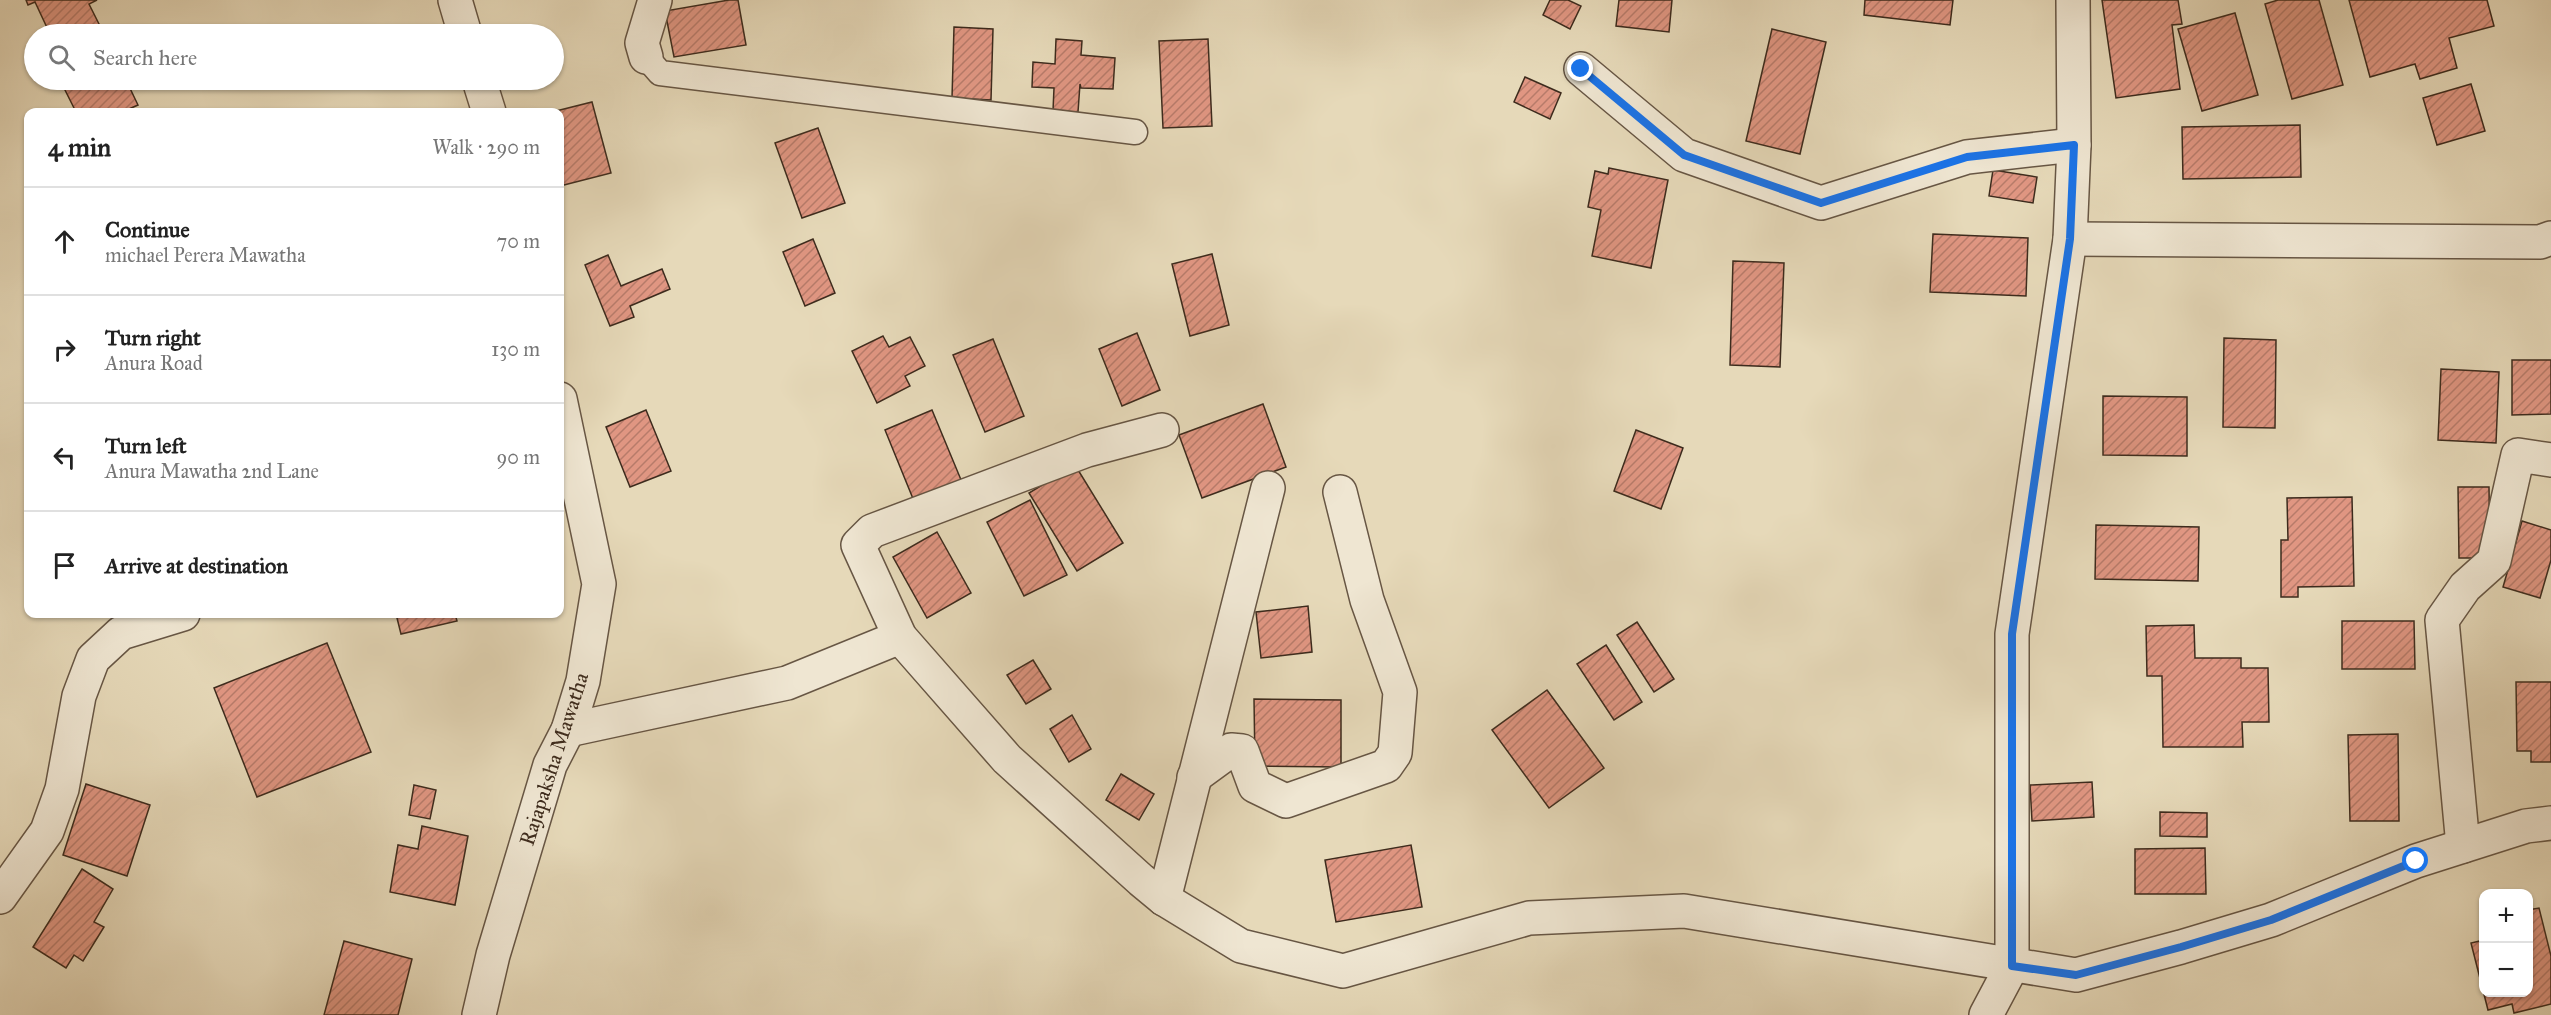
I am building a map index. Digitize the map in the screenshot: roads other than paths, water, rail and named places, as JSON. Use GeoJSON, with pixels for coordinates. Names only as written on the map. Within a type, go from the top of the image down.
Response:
{"type":"FeatureCollection","features":[{"type":"Feature","properties":{"kind":"street"},"geometry":{"type":"LineString","coordinates":[[455,0],[462,24]]}},
{"type":"Feature","properties":{"kind":"street"},"geometry":{"type":"LineString","coordinates":[[646,57],[642,43],[655,0]]}},
{"type":"Feature","properties":{"kind":"street"},"geometry":{"type":"LineString","coordinates":[[1986,1015],[2012,966],[2012,634],[2070,239],[2074,145],[2073,0]]}},
{"type":"Feature","properties":{"kind":"street"},"geometry":{"type":"LineString","coordinates":[[1581,69],[1684,155],[1821,203],[1967,157],[2074,145]]}},
{"type":"Feature","properties":{"kind":"street"},"geometry":{"type":"LineString","coordinates":[[482,90],[488,108]]}},
{"type":"Feature","properties":{"kind":"street"},"geometry":{"type":"LineString","coordinates":[[2070,239],[2540,242],[2551,238]]}},
{"type":"Feature","properties":{"kind":"street"},"geometry":{"type":"LineString","coordinates":[[1162,430],[1087,450],[872,531],[858,545],[900,637],[1007,759],[1164,899],[1241,946],[1343,971],[1529,918],[1684,911],[2076,975],[2271,920],[2416,861],[2526,826],[2551,823]]}},
{"type":"Feature","properties":{"kind":"street","name":"Rajapaksha Mawatha"},"geometry":{"type":"LineString","coordinates":[[479,1015],[493,955],[550,765],[568,730],[583,681],[598,584],[564,437]]}},
{"type":"Feature","properties":{"kind":"street"},"geometry":{"type":"LineString","coordinates":[[2463,846],[2442,620],[2465,587],[2494,561],[2518,455],[2551,460]]}},
{"type":"Feature","properties":{"kind":"street"},"geometry":{"type":"LineString","coordinates":[[1164,899],[1268,488]]}},
{"type":"Feature","properties":{"kind":"street"},"geometry":{"type":"LineString","coordinates":[[1194,777],[1231,750],[1242,751],[1255,786],[1286,801],[1386,766],[1395,753],[1400,693],[1367,600],[1340,492]]}},
{"type":"Feature","properties":{"kind":"street"},"geometry":{"type":"LineString","coordinates":[[0,897],[47,831],[62,789],[80,696],[93,659],[121,633],[170,618]]}},
{"type":"Feature","properties":{"kind":"street"},"geometry":{"type":"LineString","coordinates":[[568,730],[787,683],[900,637]]}},
{"type":"Feature","properties":{"kind":"lane"},"geometry":{"type":"LineString","coordinates":[[646,57],[660,73],[1135,132]]}}]}
